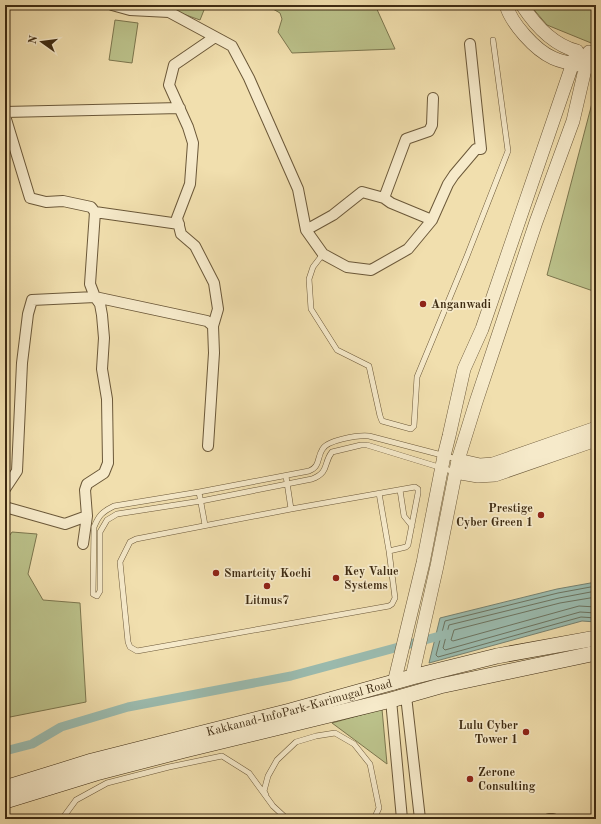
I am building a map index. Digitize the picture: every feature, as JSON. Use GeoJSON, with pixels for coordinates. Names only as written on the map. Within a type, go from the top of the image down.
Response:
{"type":"FeatureCollection","features":[{"type":"Feature","properties":{"kind":"main road","name":"Kakkanad-InfoPark-Karimugal Road"},"geometry":{"type":"LineString","coordinates":[[5,788],[92,761],[394,683],[413,672],[596,638]]}},
{"type":"Feature","properties":{"kind":"main road","name":"Kakkanad-InfoPark-Karimugal Road"},"geometry":{"type":"LineString","coordinates":[[5,801],[103,771],[391,700],[440,686],[596,653]]}},
{"type":"Feature","properties":{"kind":"street"},"geometry":{"type":"LineString","coordinates":[[112,5],[130,10],[169,12],[232,46],[249,78],[298,189],[306,230],[323,254],[347,267],[371,270],[408,249],[432,220],[454,175],[476,149],[481,149],[470,44]]}},
{"type":"Feature","properties":{"kind":"street"},"geometry":{"type":"LineString","coordinates":[[506,5],[514,21],[536,46],[553,58],[591,67]]}},
{"type":"Feature","properties":{"kind":"street"},"geometry":{"type":"LineString","coordinates":[[522,5],[532,20],[546,34],[565,47],[587,52]]}},
{"type":"Feature","properties":{"kind":"street"},"geometry":{"type":"LineString","coordinates":[[208,446],[214,353],[213,326],[218,309],[214,283],[194,246],[181,234],[177,218],[190,184],[193,143],[188,126],[169,84],[174,65],[215,37]]}},
{"type":"Feature","properties":{"kind":"street"},"geometry":{"type":"LineString","coordinates":[[394,683],[423,563],[442,462],[464,369],[482,329],[572,63],[587,52]]}},
{"type":"Feature","properties":{"kind":"street"},"geometry":{"type":"LineString","coordinates":[[413,672],[437,566],[457,466],[476,402],[536,222],[591,67],[587,52]]}},
{"type":"Feature","properties":{"kind":"street"},"geometry":{"type":"LineString","coordinates":[[384,198],[406,139],[429,130],[432,126],[433,98]]}},
{"type":"Feature","properties":{"kind":"street"},"geometry":{"type":"LineString","coordinates":[[5,112],[180,108]]}},
{"type":"Feature","properties":{"kind":"street"},"geometry":{"type":"LineString","coordinates":[[5,116],[30,198],[46,202],[63,201],[79,204],[91,207],[95,212],[90,284],[95,297],[100,304],[102,315],[104,338],[102,369],[107,399],[108,463],[104,473],[87,484],[85,490],[87,516],[83,544]]}},
{"type":"Feature","properties":{"kind":"street"},"geometry":{"type":"LineString","coordinates":[[306,230],[333,215],[362,192],[384,198],[391,203],[432,220]]}},
{"type":"Feature","properties":{"kind":"street"},"geometry":{"type":"LineString","coordinates":[[95,212],[179,224]]}},
{"type":"Feature","properties":{"kind":"street"},"geometry":{"type":"LineString","coordinates":[[5,489],[17,471],[22,363],[28,314],[32,300],[95,297],[207,321],[213,326]]}},
{"type":"Feature","properties":{"kind":"street"},"geometry":{"type":"LineString","coordinates":[[457,466],[493,464],[596,428]]}},
{"type":"Feature","properties":{"kind":"street"},"geometry":{"type":"LineString","coordinates":[[457,466],[478,476],[495,475],[596,440]]}},
{"type":"Feature","properties":{"kind":"street"},"geometry":{"type":"LineString","coordinates":[[5,507],[65,524],[87,516]]}},
{"type":"Feature","properties":{"kind":"street"},"geometry":{"type":"LineString","coordinates":[[406,696],[420,819]]}},
{"type":"Feature","properties":{"kind":"street"},"geometry":{"type":"LineString","coordinates":[[391,700],[402,819]]}},
{"type":"Feature","properties":{"kind":"lane"},"geometry":{"type":"LineString","coordinates":[[323,254],[313,267],[309,279],[311,308],[337,350],[369,366],[382,421],[411,429],[414,426],[417,377],[508,151],[493,40]]}},
{"type":"Feature","properties":{"kind":"lane"},"geometry":{"type":"LineString","coordinates":[[359,436],[368,436],[457,466],[408,456],[367,445],[360,445],[332,452],[325,469],[318,477],[312,479],[201,501],[116,514],[106,520],[100,532],[100,591],[96,596],[93,594],[94,527],[102,512],[114,506],[286,476],[314,469],[322,449],[327,444],[359,436]]}},
{"type":"Feature","properties":{"kind":"lane"},"geometry":{"type":"LineString","coordinates":[[286,476],[291,509]]}},
{"type":"Feature","properties":{"kind":"lane"},"geometry":{"type":"LineString","coordinates":[[379,493],[396,598],[392,604],[388,606],[137,651],[130,647],[128,642],[120,562],[130,542],[136,539],[379,493],[415,488],[418,489],[408,545],[406,547],[389,551]]}},
{"type":"Feature","properties":{"kind":"lane"},"geometry":{"type":"LineString","coordinates":[[400,490],[404,516],[412,526]]}},
{"type":"Feature","properties":{"kind":"lane"},"geometry":{"type":"LineString","coordinates":[[199,492],[205,525]]}},
{"type":"Feature","properties":{"kind":"lane"},"geometry":{"type":"LineString","coordinates":[[272,806],[264,792],[268,776],[277,760],[296,742],[316,736],[335,733],[354,744],[370,764],[379,808],[374,819]]}},
{"type":"Feature","properties":{"kind":"lane"},"geometry":{"type":"LineString","coordinates":[[62,819],[76,800],[107,783],[169,766],[222,756],[249,773],[272,806],[287,819]]}},
{"type":"Feature","properties":{"kind":"green space"},"geometry":{"type":"Polygon","coordinates":[[[127,5],[206,5],[200,20],[169,9],[127,5]]]}},
{"type":"Feature","properties":{"kind":"green space"},"geometry":{"type":"Polygon","coordinates":[[[266,5],[375,5],[395,49],[292,53],[278,32],[282,19],[280,13],[266,5]]]}},
{"type":"Feature","properties":{"kind":"green space"},"geometry":{"type":"Polygon","coordinates":[[[530,5],[596,5],[596,45],[547,25],[530,5]]]}},
{"type":"Feature","properties":{"kind":"green space"},"geometry":{"type":"Polygon","coordinates":[[[115,20],[138,23],[132,63],[109,60],[115,20]]]}},
{"type":"Feature","properties":{"kind":"green space"},"geometry":{"type":"Polygon","coordinates":[[[596,88],[596,292],[547,275],[596,88]]]}},
{"type":"Feature","properties":{"kind":"green space"},"geometry":{"type":"Polygon","coordinates":[[[12,532],[37,534],[28,574],[43,600],[80,603],[86,702],[5,718],[5,542],[12,532]]]}},
{"type":"Feature","properties":{"kind":"green space"},"geometry":{"type":"Polygon","coordinates":[[[382,709],[387,764],[332,723],[382,709]]]}},
{"type":"Feature","properties":{"kind":"water"},"geometry":{"type":"Polygon","coordinates":[[[596,582],[596,622],[582,621],[429,663],[440,618],[557,589],[596,582]]]}},
{"type":"Feature","properties":{"kind":"waterway"},"geometry":{"type":"LineString","coordinates":[[5,751],[32,744],[61,727],[128,707],[291,676],[447,634]]}},
{"type":"Feature","properties":{"kind":"place","name":"Anganwadi"},"geometry":{"type":"Point","coordinates":[423,304]}},
{"type":"Feature","properties":{"kind":"place","name":"Prestige Cyber Green 1"},"geometry":{"type":"Point","coordinates":[541,515]}},
{"type":"Feature","properties":{"kind":"place","name":"Smartcity Kochi"},"geometry":{"type":"Point","coordinates":[216,573]}},
{"type":"Feature","properties":{"kind":"place","name":"Key Value Systems"},"geometry":{"type":"Point","coordinates":[336,578]}},
{"type":"Feature","properties":{"kind":"place","name":"Litmus7"},"geometry":{"type":"Point","coordinates":[267,586]}},
{"type":"Feature","properties":{"kind":"place","name":"Lulu Cyber Tower 1"},"geometry":{"type":"Point","coordinates":[526,732]}},
{"type":"Feature","properties":{"kind":"place","name":"Zerone Consulting"},"geometry":{"type":"Point","coordinates":[470,779]}}]}
